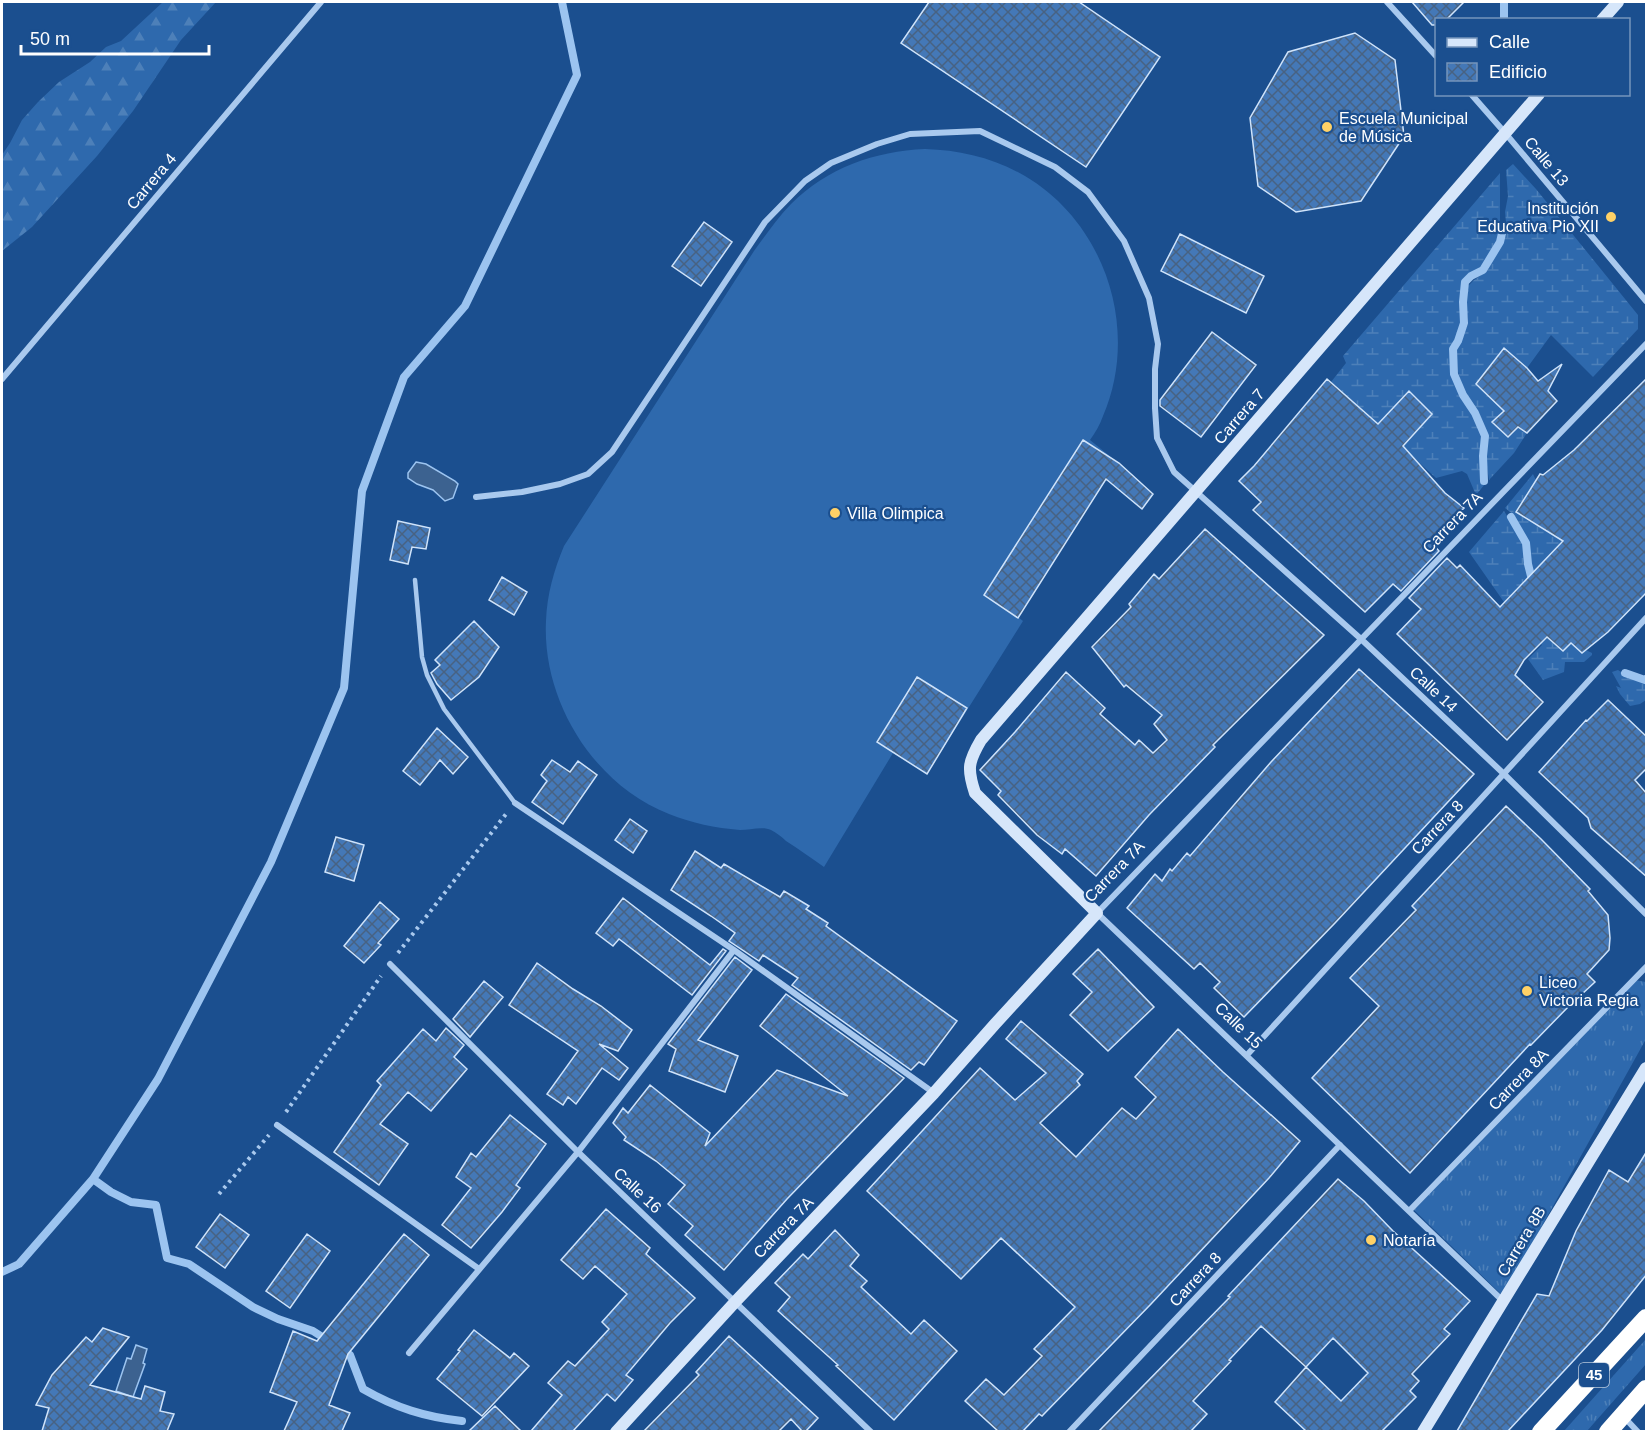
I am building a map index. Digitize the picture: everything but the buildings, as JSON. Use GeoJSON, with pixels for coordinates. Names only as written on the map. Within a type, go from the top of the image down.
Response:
{"type":"FeatureCollection","features":[{"type":"Feature","properties":{"kind":"highway","name":"45"},"geometry":{"type":"LineString","coordinates":[[1541,1431],[1647,1317]]}},
{"type":"Feature","properties":{"kind":"highway"},"geometry":{"type":"LineString","coordinates":[[1608,1431],[1647,1389]]}},
{"type":"Feature","properties":{"kind":"street","name":"Carrera 4"},"geometry":{"type":"LineString","coordinates":[[2,379],[321,2]]}},
{"type":"Feature","properties":{"kind":"street"},"geometry":{"type":"LineString","coordinates":[[1387,2],[1435,54]]}},
{"type":"Feature","properties":{"kind":"street"},"geometry":{"type":"LineString","coordinates":[[1604,18],[1618,2]]}},
{"type":"Feature","properties":{"kind":"street","name":"Calle 13"},"geometry":{"type":"LineString","coordinates":[[1473,96],[1647,301]]}},
{"type":"Feature","properties":{"kind":"street","name":"Carrera 7"},"geometry":{"type":"LineString","coordinates":[[970,763],[981,740],[1537,96]]}},
{"type":"Feature","properties":{"kind":"street","name":"Calle 14"},"geometry":{"type":"LineString","coordinates":[[476,497],[522,492],[560,484],[588,474],[612,452],[765,222],[805,182],[831,164],[878,144],[910,134],[980,131],[1055,167],[1088,192],[1124,241],[1149,298],[1158,344],[1155,369],[1158,438],[1174,472],[1361,639],[1504,774],[1647,914]]}},
{"type":"Feature","properties":{"kind":"street","name":"Carrera 7A"},"geometry":{"type":"LineString","coordinates":[[616,1431],[736,1301],[934,1094],[1097,913],[1647,344]]}},
{"type":"Feature","properties":{"kind":"street","name":"Carrera 8"},"geometry":{"type":"LineString","coordinates":[[1247,1054],[1647,618]]}},
{"type":"Feature","properties":{"kind":"street","name":"Calle 15"},"geometry":{"type":"LineString","coordinates":[[970,763],[969,775],[975,793],[1503,1302]]}},
{"type":"Feature","properties":{"kind":"street"},"geometry":{"type":"LineString","coordinates":[[515,803],[734,950],[934,1094]]}},
{"type":"Feature","properties":{"kind":"street"},"geometry":{"type":"LineString","coordinates":[[410,1353],[578,1152],[734,950]]}},
{"type":"Feature","properties":{"kind":"street","name":"Calle 16"},"geometry":{"type":"LineString","coordinates":[[390,964],[578,1152],[871,1431]]}},
{"type":"Feature","properties":{"kind":"street","name":"Carrera 8A"},"geometry":{"type":"LineString","coordinates":[[1408,1211],[1647,967]]}},
{"type":"Feature","properties":{"kind":"street","name":"Carrera 8B"},"geometry":{"type":"LineString","coordinates":[[1424,1431],[1647,1068]]}},
{"type":"Feature","properties":{"kind":"street"},"geometry":{"type":"LineString","coordinates":[[277,1125],[479,1269]]}},
{"type":"Feature","properties":{"kind":"street","name":"Carrera 8"},"geometry":{"type":"LineString","coordinates":[[1069,1431],[1340,1145]]}},
{"type":"Feature","properties":{"kind":"street"},"geometry":{"type":"LineString","coordinates":[[1622,1416],[1638,1431]]}},
{"type":"Feature","properties":{"kind":"lane"},"geometry":{"type":"LineString","coordinates":[[415,580],[422,657],[426,675],[444,709],[515,803]]}},
{"type":"Feature","properties":{"kind":"path"},"geometry":{"type":"LineString","coordinates":[[219,1194],[277,1125],[390,964],[515,803]]}},
{"type":"Feature","properties":{"kind":"green space"},"geometry":{"type":"Polygon","coordinates":[[[163,2],[216,2],[181,40],[133,111],[97,156],[32,227],[2,251],[2,155],[22,120],[59,82],[90,62],[106,47],[121,41],[163,2]]]}},
{"type":"Feature","properties":{"kind":"green space","name":"Villa Olimpica"},"geometry":{"type":"Polygon","coordinates":[[[925,149],[976,156],[1001,164],[1025,176],[1053,197],[1077,222],[1095,250],[1108,282],[1116,315],[1118,349],[1114,383],[1102,419],[1090,440],[1117,462],[1018,617],[1023,621],[927,774],[893,753],[824,867],[771,830],[764,828],[740,830],[704,825],[669,814],[642,801],[618,783],[596,761],[578,737],[563,710],[553,681],[547,651],[546,621],[549,592],[564,546],[754,251],[781,215],[805,191],[836,171],[888,153],[925,149]]]}},
{"type":"Feature","properties":{"kind":"green space"},"geometry":{"type":"Polygon","coordinates":[[[1513,164],[1638,315],[1638,329],[1593,377],[1551,335],[1527,368],[1505,349],[1476,384],[1504,411],[1493,423],[1508,437],[1518,427],[1527,433],[1514,453],[1489,480],[1486,461],[1487,433],[1479,413],[1466,396],[1458,372],[1456,350],[1468,324],[1465,304],[1467,287],[1487,271],[1507,233],[1506,170],[1513,164]]]}},
{"type":"Feature","properties":{"kind":"green space"},"geometry":{"type":"Polygon","coordinates":[[[1500,173],[1500,223],[1497,241],[1482,268],[1471,273],[1464,281],[1460,302],[1462,323],[1449,349],[1452,375],[1461,399],[1473,415],[1483,435],[1481,459],[1482,481],[1485,484],[1476,495],[1467,474],[1462,471],[1436,478],[1331,382],[1346,363],[1343,356],[1500,173]]]}},
{"type":"Feature","properties":{"kind":"green space"},"geometry":{"type":"Polygon","coordinates":[[[1533,474],[1607,630],[1596,643],[1557,618],[1544,614],[1530,566],[1528,543],[1514,515],[1505,508],[1533,474]]]}},
{"type":"Feature","properties":{"kind":"green space"},"geometry":{"type":"Polygon","coordinates":[[[1504,511],[1524,543],[1526,565],[1541,616],[1557,636],[1592,653],[1584,662],[1565,662],[1564,672],[1543,680],[1528,659],[1542,645],[1513,615],[1469,552],[1504,511]]]}},
{"type":"Feature","properties":{"kind":"green space"},"geometry":{"type":"Polygon","coordinates":[[[1618,670],[1646,680],[1646,700],[1630,706],[1616,686],[1621,688],[1612,672],[1618,670]]]}},
{"type":"Feature","properties":{"kind":"green space"},"geometry":{"type":"Polygon","coordinates":[[[1634,980],[1646,982],[1646,1039],[1503,1296],[1414,1210],[1634,980]]]}},
{"type":"Feature","properties":{"kind":"green space"},"geometry":{"type":"Polygon","coordinates":[[[1646,1339],[1646,1364],[1587,1431],[1564,1431],[1646,1339]]]}},
{"type":"Feature","properties":{"kind":"shaded area"},"geometry":{"type":"Polygon","coordinates":[[[416,462],[426,464],[455,481],[458,484],[453,498],[445,501],[433,490],[408,478],[408,473],[416,462]]]}},
{"type":"Feature","properties":{"kind":"shaded area"},"geometry":{"type":"Polygon","coordinates":[[[136,1345],[147,1349],[143,1363],[145,1364],[133,1397],[116,1391],[127,1358],[131,1359],[136,1345]]]}},
{"type":"Feature","properties":{"kind":"waterway"},"geometry":{"type":"LineString","coordinates":[[2,1272],[19,1264],[93,1179],[158,1079],[271,862],[344,688],[362,491],[404,377],[465,306],[577,75],[562,2]]}},
{"type":"Feature","properties":{"kind":"waterway"},"geometry":{"type":"LineString","coordinates":[[1504,2],[1504,18]]}},
{"type":"Feature","properties":{"kind":"waterway"},"geometry":{"type":"LineString","coordinates":[[1484,481],[1485,436],[1454,374],[1453,349],[1464,323],[1465,282],[1483,270],[1500,242],[1503,229]]}},
{"type":"Feature","properties":{"kind":"waterway"},"geometry":{"type":"LineString","coordinates":[[1511,517],[1526,543],[1533,584]]}},
{"type":"Feature","properties":{"kind":"waterway"},"geometry":{"type":"LineString","coordinates":[[1625,673],[1646,679]]}},
{"type":"Feature","properties":{"kind":"waterway"},"geometry":{"type":"LineString","coordinates":[[93,1179],[111,1192],[131,1202],[156,1205],[167,1258],[189,1264],[253,1307],[278,1319],[313,1331],[327,1340]]}},
{"type":"Feature","properties":{"kind":"waterway"},"geometry":{"type":"LineString","coordinates":[[340,1348],[350,1355],[363,1389],[411,1411],[462,1421]]}},
{"type":"Feature","properties":{"kind":"place","name":"Escuela Municipal de Música"},"geometry":{"type":"Point","coordinates":[1327,127]}},
{"type":"Feature","properties":{"kind":"place","name":"Institución Educativa Pio XII"},"geometry":{"type":"Point","coordinates":[1611,217]}},
{"type":"Feature","properties":{"kind":"place","name":"Villa Olimpica"},"geometry":{"type":"Point","coordinates":[835,513]}},
{"type":"Feature","properties":{"kind":"place","name":"Liceo Victoria Regia"},"geometry":{"type":"Point","coordinates":[1527,991]}},
{"type":"Feature","properties":{"kind":"place","name":"Notaría"},"geometry":{"type":"Point","coordinates":[1371,1240]}}]}
